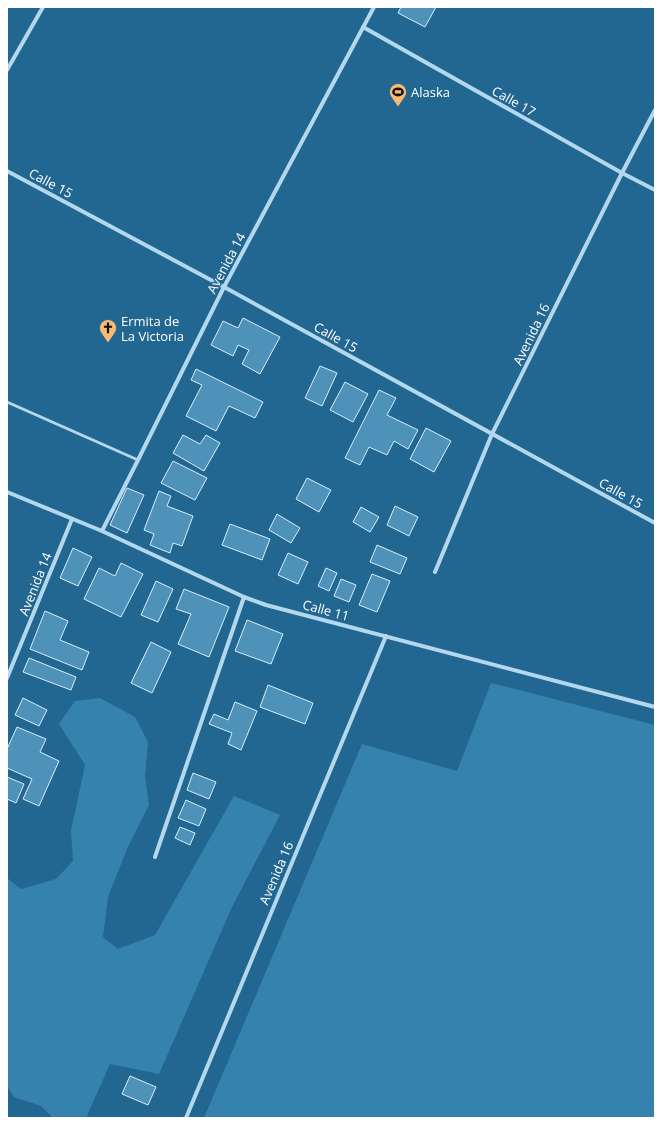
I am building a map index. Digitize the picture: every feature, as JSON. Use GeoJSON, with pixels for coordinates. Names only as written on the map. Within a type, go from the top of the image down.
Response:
{"type":"FeatureCollection","features":[{"type":"Feature","properties":{"kind":"street"},"geometry":{"type":"LineString","coordinates":[[7,70],[43,7]]}},
{"type":"Feature","properties":{"kind":"street","name":"Avenida 14"},"geometry":{"type":"LineString","coordinates":[[102,531],[224,287],[374,7]]}},
{"type":"Feature","properties":{"kind":"street","name":"Calle 17"},"geometry":{"type":"LineString","coordinates":[[363,27],[622,173],[655,190]]}},
{"type":"Feature","properties":{"kind":"street","name":"Avenida 16"},"geometry":{"type":"LineString","coordinates":[[435,572],[492,434],[655,110]]}},
{"type":"Feature","properties":{"kind":"street","name":"Calle 15"},"geometry":{"type":"LineString","coordinates":[[7,171],[224,287],[655,523]]}},
{"type":"Feature","properties":{"kind":"street","name":"Calle 11"},"geometry":{"type":"LineString","coordinates":[[7,492],[102,531],[244,597],[266,605],[655,707]]}},
{"type":"Feature","properties":{"kind":"street","name":"Avenida 14"},"geometry":{"type":"LineString","coordinates":[[7,678],[72,519]]}},
{"type":"Feature","properties":{"kind":"street"},"geometry":{"type":"LineString","coordinates":[[155,857],[244,597]]}},
{"type":"Feature","properties":{"kind":"street","name":"Avenida 16"},"geometry":{"type":"LineString","coordinates":[[186,1118],[386,636]]}},
{"type":"Feature","properties":{"kind":"lane"},"geometry":{"type":"LineString","coordinates":[[7,402],[138,460]]}},
{"type":"Feature","properties":{"kind":"shaded area"},"geometry":{"type":"Polygon","coordinates":[[[491,683],[655,725],[655,1118],[204,1118],[362,744],[457,771],[491,683]]]}},
{"type":"Feature","properties":{"kind":"shaded area"},"geometry":{"type":"Polygon","coordinates":[[[100,698],[135,717],[148,742],[145,776],[149,805],[127,849],[108,897],[103,937],[118,949],[155,935],[234,796],[280,815],[232,907],[159,1074],[110,1064],[86,1118],[53,1118],[41,1106],[14,1097],[7,1086],[7,878],[21,889],[56,879],[73,861],[71,831],[85,765],[59,724],[75,701],[100,698]]]}},
{"type":"Feature","properties":{"kind":"building"},"geometry":{"type":"Polygon","coordinates":[[[401,7],[436,7],[425,27],[398,13],[401,7]]]}},
{"type":"Feature","properties":{"kind":"building"},"geometry":{"type":"Polygon","coordinates":[[[243,318],[280,337],[260,374],[242,364],[249,350],[238,345],[233,356],[211,345],[223,321],[238,328],[243,318]]]}},
{"type":"Feature","properties":{"kind":"building"},"geometry":{"type":"Polygon","coordinates":[[[320,366],[337,373],[322,406],[305,398],[320,366]]]}},
{"type":"Feature","properties":{"kind":"building"},"geometry":{"type":"Polygon","coordinates":[[[196,369],[263,402],[255,418],[229,406],[216,431],[186,416],[202,385],[191,380],[196,369]]]}},
{"type":"Feature","properties":{"kind":"building"},"geometry":{"type":"Polygon","coordinates":[[[345,382],[368,394],[353,422],[330,410],[345,382]]]}},
{"type":"Feature","properties":{"kind":"building"},"geometry":{"type":"Polygon","coordinates":[[[379,390],[396,398],[387,415],[418,430],[408,449],[394,441],[387,455],[369,447],[360,465],[345,458],[379,390]]]}},
{"type":"Feature","properties":{"kind":"building"},"geometry":{"type":"Polygon","coordinates":[[[426,428],[451,441],[434,472],[410,459],[426,428]]]}},
{"type":"Feature","properties":{"kind":"building"},"geometry":{"type":"Polygon","coordinates":[[[183,435],[200,444],[206,435],[220,443],[204,471],[173,453],[183,435]]]}},
{"type":"Feature","properties":{"kind":"building"},"geometry":{"type":"Polygon","coordinates":[[[173,461],[207,478],[195,500],[161,483],[173,461]]]}},
{"type":"Feature","properties":{"kind":"building"},"geometry":{"type":"Polygon","coordinates":[[[307,478],[331,490],[319,512],[296,499],[307,478]]]}},
{"type":"Feature","properties":{"kind":"building"},"geometry":{"type":"Polygon","coordinates":[[[127,488],[144,495],[127,533],[110,525],[127,488]]]}},
{"type":"Feature","properties":{"kind":"building"},"geometry":{"type":"Polygon","coordinates":[[[159,491],[171,496],[167,506],[193,516],[182,546],[173,543],[170,553],[150,545],[154,534],[144,530],[159,491]]]}},
{"type":"Feature","properties":{"kind":"building"},"geometry":{"type":"Polygon","coordinates":[[[395,506],[418,517],[409,536],[387,525],[395,506]]]}},
{"type":"Feature","properties":{"kind":"building"},"geometry":{"type":"Polygon","coordinates":[[[361,507],[379,517],[370,532],[353,522],[361,507]]]}},
{"type":"Feature","properties":{"kind":"building"},"geometry":{"type":"Polygon","coordinates":[[[277,514],[300,528],[291,543],[269,530],[277,514]]]}},
{"type":"Feature","properties":{"kind":"building"},"geometry":{"type":"Polygon","coordinates":[[[230,524],[270,539],[262,560],[222,545],[230,524]]]}},
{"type":"Feature","properties":{"kind":"building"},"geometry":{"type":"Polygon","coordinates":[[[377,545],[407,558],[400,574],[370,562],[377,545]]]}},
{"type":"Feature","properties":{"kind":"building"},"geometry":{"type":"Polygon","coordinates":[[[73,548],[92,557],[78,586],[60,578],[73,548]]]}},
{"type":"Feature","properties":{"kind":"building"},"geometry":{"type":"Polygon","coordinates":[[[288,553],[308,562],[298,584],[278,575],[288,553]]]}},
{"type":"Feature","properties":{"kind":"building"},"geometry":{"type":"Polygon","coordinates":[[[121,563],[143,574],[121,617],[84,599],[99,568],[115,576],[121,563]]]}},
{"type":"Feature","properties":{"kind":"building"},"geometry":{"type":"Polygon","coordinates":[[[326,568],[337,573],[329,591],[318,586],[326,568]]]}},
{"type":"Feature","properties":{"kind":"building"},"geometry":{"type":"Polygon","coordinates":[[[372,574],[390,581],[377,612],[359,605],[372,574]]]}},
{"type":"Feature","properties":{"kind":"building"},"geometry":{"type":"Polygon","coordinates":[[[341,579],[356,585],[349,602],[334,596],[341,579]]]}},
{"type":"Feature","properties":{"kind":"building"},"geometry":{"type":"Polygon","coordinates":[[[156,581],[173,589],[158,622],[141,615],[156,581]]]}},
{"type":"Feature","properties":{"kind":"building"},"geometry":{"type":"Polygon","coordinates":[[[184,589],[229,607],[209,657],[178,644],[191,614],[176,609],[184,589]]]}},
{"type":"Feature","properties":{"kind":"building"},"geometry":{"type":"Polygon","coordinates":[[[45,611],[68,621],[60,640],[89,652],[82,670],[30,649],[45,611]]]}},
{"type":"Feature","properties":{"kind":"building"},"geometry":{"type":"Polygon","coordinates":[[[247,620],[283,634],[271,664],[235,651],[247,620]]]}},
{"type":"Feature","properties":{"kind":"building"},"geometry":{"type":"Polygon","coordinates":[[[151,642],[171,652],[152,693],[131,683],[151,642]]]}},
{"type":"Feature","properties":{"kind":"building"},"geometry":{"type":"Polygon","coordinates":[[[29,658],[76,677],[71,690],[23,672],[29,658]]]}},
{"type":"Feature","properties":{"kind":"building"},"geometry":{"type":"Polygon","coordinates":[[[268,685],[313,703],[305,724],[260,707],[268,685]]]}},
{"type":"Feature","properties":{"kind":"building"},"geometry":{"type":"Polygon","coordinates":[[[23,698],[47,710],[39,726],[15,715],[23,698]]]}},
{"type":"Feature","properties":{"kind":"building"},"geometry":{"type":"Polygon","coordinates":[[[235,702],[257,711],[241,750],[228,744],[232,733],[209,724],[214,714],[228,720],[235,702]]]}},
{"type":"Feature","properties":{"kind":"building"},"geometry":{"type":"Polygon","coordinates":[[[17,727],[46,739],[40,752],[59,761],[39,806],[23,799],[32,779],[7,768],[7,749],[17,727]]]}},
{"type":"Feature","properties":{"kind":"building"},"geometry":{"type":"Polygon","coordinates":[[[193,773],[216,782],[209,799],[187,790],[193,773]]]}},
{"type":"Feature","properties":{"kind":"building"},"geometry":{"type":"Polygon","coordinates":[[[7,777],[24,784],[16,803],[7,799],[7,777]]]}},
{"type":"Feature","properties":{"kind":"building"},"geometry":{"type":"Polygon","coordinates":[[[186,800],[206,809],[199,826],[178,818],[186,800]]]}},
{"type":"Feature","properties":{"kind":"building"},"geometry":{"type":"Polygon","coordinates":[[[180,827],[195,833],[190,845],[175,838],[180,827]]]}},
{"type":"Feature","properties":{"kind":"building"},"geometry":{"type":"Polygon","coordinates":[[[130,1076],[156,1087],[148,1105],[122,1094],[130,1076]]]}},
{"type":"Feature","properties":{"kind":"place","name":"Alaska"},"geometry":{"type":"Point","coordinates":[398,107]}},
{"type":"Feature","properties":{"kind":"place","name":"Ermita de La Victoria"},"geometry":{"type":"Point","coordinates":[108,343]}}]}
